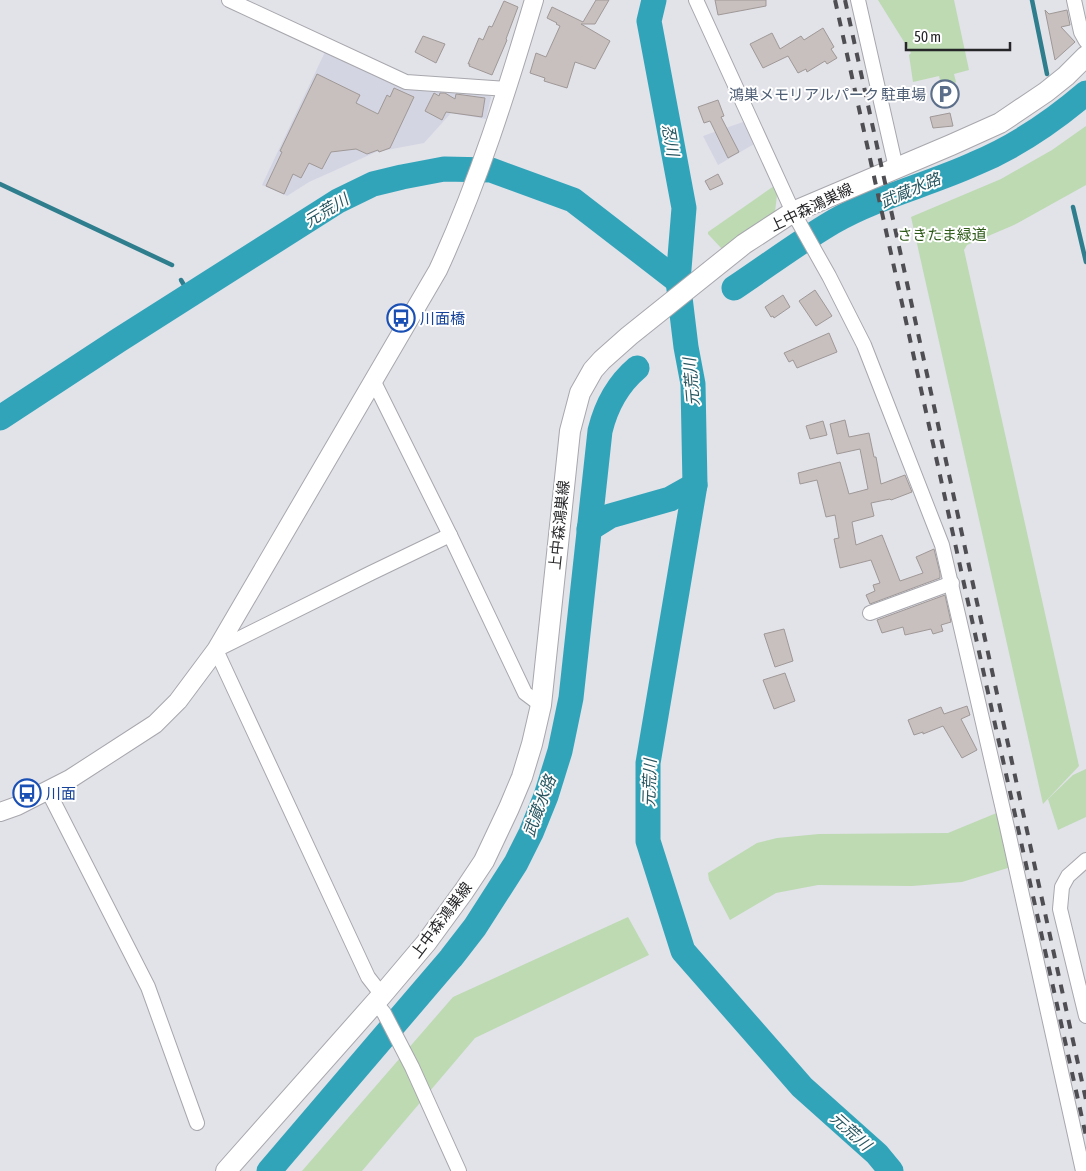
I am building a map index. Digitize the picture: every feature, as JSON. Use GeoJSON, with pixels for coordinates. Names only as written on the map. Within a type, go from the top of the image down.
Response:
{"type":"FeatureCollection","features":[{"type":"Feature","properties":{"kind":"main road","name":"上中森鴻巣線"},"geometry":{"type":"LineString","coordinates":[[226,1171],[380,1003],[426,943],[484,861],[509,808],[532,744],[541,705],[563,486],[572,419],[580,393],[594,370],[612,350],[718,264],[765,229],[796,218],[896,168],[1000,122],[1046,92],[1086,56]]}},
{"type":"Feature","properties":{"kind":"street"},"geometry":{"type":"LineString","coordinates":[[229,0],[406,82],[507,89]]}},
{"type":"Feature","properties":{"kind":"street"},"geometry":{"type":"LineString","coordinates":[[0,812],[48,791],[88,768],[155,724],[178,701],[216,650],[438,270],[466,206],[507,89],[534,0]]}},
{"type":"Feature","properties":{"kind":"street"},"geometry":{"type":"LineString","coordinates":[[696,0],[796,218],[847,309],[864,345],[942,544],[1083,1171]]}},
{"type":"Feature","properties":{"kind":"street"},"geometry":{"type":"LineString","coordinates":[[858,0],[896,168]]}},
{"type":"Feature","properties":{"kind":"street"},"geometry":{"type":"LineString","coordinates":[[1074,0],[1081,32],[1086,41]]}},
{"type":"Feature","properties":{"kind":"street"},"geometry":{"type":"LineString","coordinates":[[373,380],[450,535],[525,693],[541,705]]}},
{"type":"Feature","properties":{"kind":"street"},"geometry":{"type":"LineString","coordinates":[[216,650],[371,572],[450,535]]}},
{"type":"Feature","properties":{"kind":"street"},"geometry":{"type":"LineString","coordinates":[[870,613],[952,583]]}},
{"type":"Feature","properties":{"kind":"street"},"geometry":{"type":"LineString","coordinates":[[216,650],[459,1171]]}},
{"type":"Feature","properties":{"kind":"street"},"geometry":{"type":"LineString","coordinates":[[48,791],[148,988],[197,1123]]}},
{"type":"Feature","properties":{"kind":"street"},"geometry":{"type":"LineString","coordinates":[[1086,860],[1068,876],[1062,887],[1060,909],[1086,1016]]}},
{"type":"Feature","properties":{"kind":"shaded area"},"geometry":{"type":"Polygon","coordinates":[[[325,52],[401,87],[489,94],[491,97],[486,119],[451,113],[424,143],[376,152],[309,182],[287,196],[262,185],[325,52]]]}},
{"type":"Feature","properties":{"kind":"shaded area"},"geometry":{"type":"Polygon","coordinates":[[[743,122],[754,144],[718,165],[703,136],[743,122]]]}},
{"type":"Feature","properties":{"kind":"green space"},"geometry":{"type":"Polygon","coordinates":[[[878,0],[954,0],[969,70],[954,74],[956,82],[954,84],[950,82],[944,86],[941,84],[939,76],[913,82],[909,55],[911,53],[878,0]]]}},
{"type":"Feature","properties":{"kind":"green space","name":"さきたま緑道"},"geometry":{"type":"Polygon","coordinates":[[[1086,126],[1086,185],[1014,225],[967,245],[964,250],[1079,766],[1043,804],[911,217],[1001,179],[1052,150],[1086,126]]]}},
{"type":"Feature","properties":{"kind":"green space"},"geometry":{"type":"Polygon","coordinates":[[[774,186],[777,195],[775,212],[723,250],[708,232],[774,186]]]}},
{"type":"Feature","properties":{"kind":"green space"},"geometry":{"type":"Polygon","coordinates":[[[1086,769],[1086,817],[1058,830],[1048,799],[1073,775],[1086,769]]]}},
{"type":"Feature","properties":{"kind":"green space"},"geometry":{"type":"Polygon","coordinates":[[[999,812],[1011,867],[962,882],[912,886],[818,885],[776,893],[730,920],[709,880],[708,873],[757,843],[777,838],[819,834],[948,833],[999,812]]]}},
{"type":"Feature","properties":{"kind":"green space"},"geometry":{"type":"Polygon","coordinates":[[[628,917],[649,955],[475,1038],[362,1171],[302,1171],[453,997],[628,917]]]}},
{"type":"Feature","properties":{"kind":"building"},"geometry":{"type":"Polygon","coordinates":[[[596,0],[609,0],[595,24],[581,24],[610,41],[595,69],[575,62],[567,88],[544,81],[545,78],[530,73],[536,53],[546,57],[560,26],[547,18],[552,7],[583,22],[596,0]]]}},
{"type":"Feature","properties":{"kind":"building"},"geometry":{"type":"Polygon","coordinates":[[[715,0],[766,0],[766,6],[718,15],[715,0]]]}},
{"type":"Feature","properties":{"kind":"building"},"geometry":{"type":"Polygon","coordinates":[[[504,1],[518,7],[507,40],[492,75],[468,64],[479,38],[483,40],[489,26],[492,27],[504,1]]]}},
{"type":"Feature","properties":{"kind":"building"},"geometry":{"type":"Polygon","coordinates":[[[1045,10],[1049,14],[1067,10],[1070,25],[1061,27],[1075,42],[1055,60],[1045,10]]]}},
{"type":"Feature","properties":{"kind":"building"},"geometry":{"type":"Polygon","coordinates":[[[823,28],[834,47],[831,49],[837,58],[827,64],[825,61],[807,72],[806,69],[798,73],[788,56],[763,68],[750,44],[772,33],[780,49],[801,36],[804,40],[823,28]]]}},
{"type":"Feature","properties":{"kind":"building"},"geometry":{"type":"Polygon","coordinates":[[[423,36],[445,44],[436,63],[415,52],[423,36]]]}},
{"type":"Feature","properties":{"kind":"building"},"geometry":{"type":"Polygon","coordinates":[[[317,74],[360,95],[356,103],[378,114],[387,95],[390,97],[394,88],[414,97],[390,148],[367,154],[356,149],[331,152],[322,169],[309,163],[301,178],[293,174],[284,194],[266,186],[282,152],[280,151],[317,74]]]}},
{"type":"Feature","properties":{"kind":"building"},"geometry":{"type":"Polygon","coordinates":[[[434,93],[439,96],[440,93],[445,93],[455,99],[456,94],[485,98],[482,117],[446,112],[442,120],[425,111],[434,93]]]}},
{"type":"Feature","properties":{"kind":"building"},"geometry":{"type":"Polygon","coordinates":[[[718,100],[724,116],[721,117],[739,152],[728,158],[710,121],[704,123],[698,107],[718,100]]]}},
{"type":"Feature","properties":{"kind":"building"},"geometry":{"type":"Polygon","coordinates":[[[950,113],[953,126],[933,128],[930,117],[950,113]]]}},
{"type":"Feature","properties":{"kind":"building"},"geometry":{"type":"Polygon","coordinates":[[[718,174],[723,184],[710,190],[705,181],[718,174]]]}},
{"type":"Feature","properties":{"kind":"building"},"geometry":{"type":"Polygon","coordinates":[[[815,290],[832,316],[816,326],[799,301],[815,290]]]}},
{"type":"Feature","properties":{"kind":"building"},"geometry":{"type":"Polygon","coordinates":[[[783,295],[790,307],[774,318],[773,316],[771,317],[765,307],[783,295]]]}},
{"type":"Feature","properties":{"kind":"building"},"geometry":{"type":"Polygon","coordinates":[[[829,333],[837,352],[797,368],[793,360],[789,362],[784,353],[829,333]]]}},
{"type":"Feature","properties":{"kind":"building"},"geometry":{"type":"Polygon","coordinates":[[[845,420],[849,437],[869,433],[881,484],[905,475],[912,492],[891,500],[871,503],[874,516],[852,522],[856,545],[882,535],[900,581],[923,573],[916,557],[934,549],[940,573],[940,578],[870,604],[866,595],[875,591],[873,585],[880,583],[871,560],[840,568],[834,539],[839,538],[835,515],[826,517],[817,480],[800,484],[798,473],[840,462],[849,494],[868,489],[860,449],[837,454],[830,424],[845,420]]]}},
{"type":"Feature","properties":{"kind":"building"},"geometry":{"type":"Polygon","coordinates":[[[823,421],[827,435],[810,439],[806,426],[823,421]]]}},
{"type":"Feature","properties":{"kind":"building"},"geometry":{"type":"Polygon","coordinates":[[[945,595],[951,622],[941,625],[943,631],[933,634],[931,629],[905,635],[903,627],[882,633],[877,620],[945,595]]]}},
{"type":"Feature","properties":{"kind":"building"},"geometry":{"type":"Polygon","coordinates":[[[784,629],[793,661],[775,667],[764,634],[784,629]]]}},
{"type":"Feature","properties":{"kind":"building"},"geometry":{"type":"Polygon","coordinates":[[[785,673],[795,701],[774,709],[763,680],[785,673]]]}},
{"type":"Feature","properties":{"kind":"building"},"geometry":{"type":"Polygon","coordinates":[[[967,706],[970,715],[961,719],[977,750],[962,758],[943,726],[923,734],[923,732],[914,735],[908,720],[941,707],[944,714],[967,706]]]}},
{"type":"Feature","properties":{"kind":"waterway","name":"元荒川"},"geometry":{"type":"LineString","coordinates":[[654,0],[649,21],[684,208],[678,281],[686,347],[693,384],[695,485],[648,763],[648,841],[683,951],[802,1087],[877,1154],[891,1171]]}},
{"type":"Feature","properties":{"kind":"waterway"},"geometry":{"type":"LineString","coordinates":[[1032,0],[1047,74]]}},
{"type":"Feature","properties":{"kind":"waterway","name":"武蔵水路"},"geometry":{"type":"LineString","coordinates":[[734,288],[808,238],[850,213],[1004,150],[1046,124],[1086,93]]}},
{"type":"Feature","properties":{"kind":"waterway","name":"元荒川"},"geometry":{"type":"LineString","coordinates":[[0,418],[338,201],[373,184],[402,177],[444,169],[491,170],[573,200],[678,281]]}},
{"type":"Feature","properties":{"kind":"waterway"},"geometry":{"type":"LineString","coordinates":[[0,184],[172,265]]}},
{"type":"Feature","properties":{"kind":"waterway"},"geometry":{"type":"LineString","coordinates":[[1073,207],[1086,262]]}},
{"type":"Feature","properties":{"kind":"waterway"},"geometry":{"type":"LineString","coordinates":[[181,280],[190,295]]}},
{"type":"Feature","properties":{"kind":"waterway","name":"武蔵水路"},"geometry":{"type":"LineString","coordinates":[[269,1171],[451,958],[475,927],[516,863],[531,833],[546,796],[560,751],[571,698],[600,431],[613,396],[637,368]]}},
{"type":"Feature","properties":{"kind":"waterway"},"geometry":{"type":"LineString","coordinates":[[589,529],[610,516],[670,499],[695,485]]}},
{"type":"Feature","properties":{"kind":"railway"},"geometry":{"type":"LineString","coordinates":[[835,0],[1086,1136]]}},
{"type":"Feature","properties":{"kind":"railway"},"geometry":{"type":"LineString","coordinates":[[845,0],[1086,1100]]}},
{"type":"Feature","properties":{"kind":"place","name":"鴻巣メモリアルパーク 駐車場"},"geometry":{"type":"Point","coordinates":[945,94]}},
{"type":"Feature","properties":{"kind":"place","name":"川面橋"},"geometry":{"type":"Point","coordinates":[401,318]}},
{"type":"Feature","properties":{"kind":"place","name":"川面"},"geometry":{"type":"Point","coordinates":[27,793]}},
{"type":"Feature","properties":{"kind":"water label","name":"忍川"},"geometry":{"type":"Point","coordinates":[671,140]}}]}
